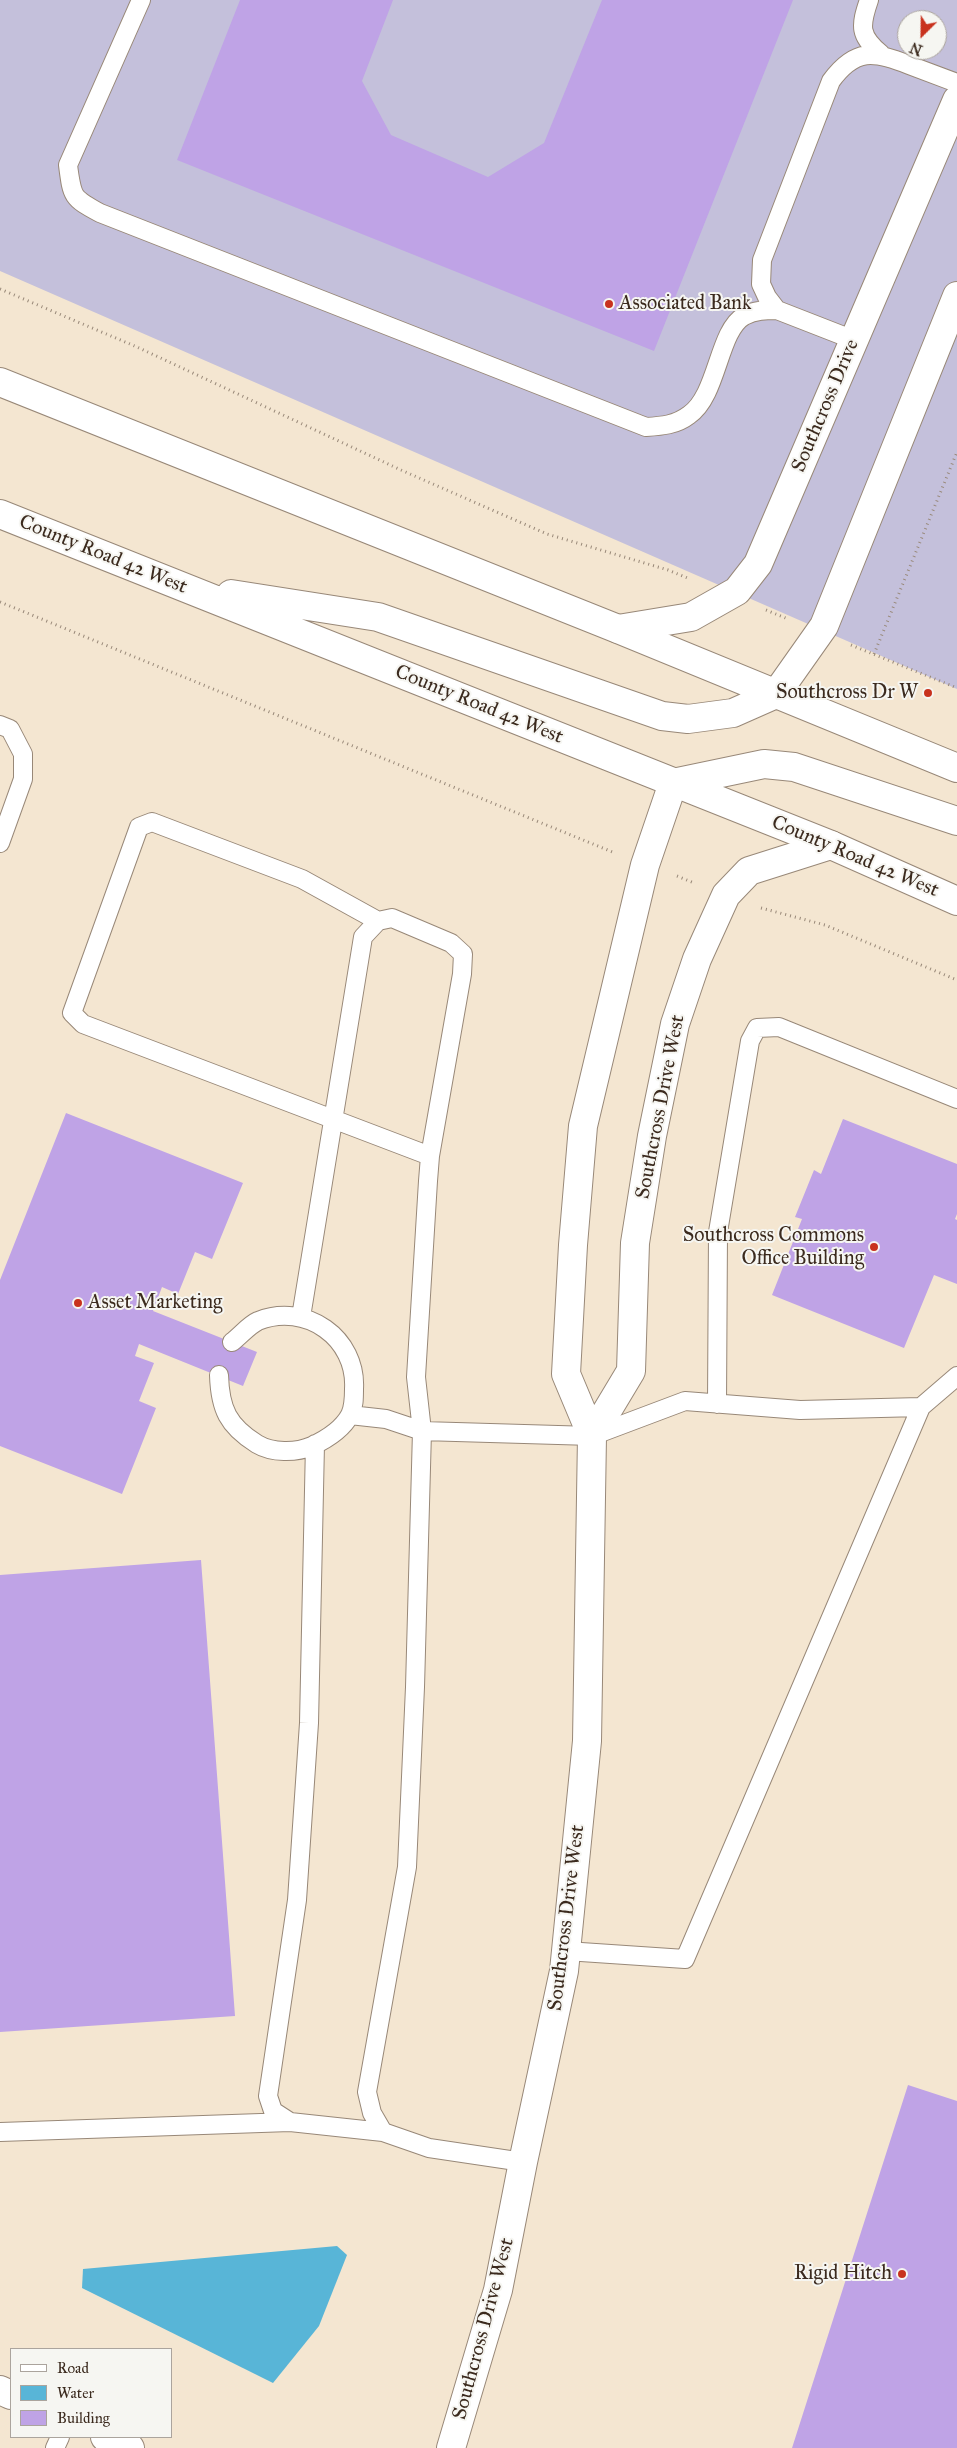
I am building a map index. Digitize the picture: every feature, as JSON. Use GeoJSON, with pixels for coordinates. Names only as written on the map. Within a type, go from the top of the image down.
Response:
{"type":"FeatureCollection","features":[{"type":"Feature","properties":{"kind":"main road","name":"Southcross Drive"},"geometry":{"type":"LineString","coordinates":[[618,629],[691,616],[737,591],[758,564],[957,100]]}},
{"type":"Feature","properties":{"kind":"main road"},"geometry":{"type":"LineString","coordinates":[[180,585],[378,617],[662,716],[688,719],[733,713],[776,694],[820,632],[957,296]]}},
{"type":"Feature","properties":{"kind":"main road"},"geometry":{"type":"LineString","coordinates":[[0,382],[618,629],[957,768]]}},
{"type":"Feature","properties":{"kind":"main road","name":"County Road 42 West"},"geometry":{"type":"LineString","coordinates":[[0,514],[831,845],[957,901]]}},
{"type":"Feature","properties":{"kind":"main road"},"geometry":{"type":"LineString","coordinates":[[673,783],[764,764],[794,767],[957,821]]}},
{"type":"Feature","properties":{"kind":"main road","name":"Southcross Drive West"},"geometry":{"type":"LineString","coordinates":[[451,2448],[498,2290],[564,1971],[587,1741],[592,1436],[566,1374],[573,1245],[583,1126],[645,865],[673,783]]}},
{"type":"Feature","properties":{"kind":"main road","name":"Southcross Drive West"},"geometry":{"type":"LineString","coordinates":[[592,1436],[631,1371],[635,1243],[654,1127],[675,1024],[697,959],[726,895],[749,870],[831,845]]}},
{"type":"Feature","properties":{"kind":"main road"},"geometry":{"type":"LineString","coordinates":[[107,2438],[130,2448]]}},
{"type":"Feature","properties":{"kind":"lane"},"geometry":{"type":"LineString","coordinates":[[140,0],[68,165],[71,188],[78,201],[100,213],[646,427],[670,425],[690,415],[705,398],[730,333],[742,317],[759,310],[778,310],[854,340]]}},
{"type":"Feature","properties":{"kind":"lane"},"geometry":{"type":"LineString","coordinates":[[869,0],[862,21],[864,35],[869,44],[881,54],[957,83]]}},
{"type":"Feature","properties":{"kind":"lane"},"geometry":{"type":"LineString","coordinates":[[778,310],[767,297],[761,284],[762,260],[831,81],[840,69],[850,61],[860,57],[881,54]]}},
{"type":"Feature","properties":{"kind":"lane"},"geometry":{"type":"LineString","coordinates":[[0,725],[10,729],[23,754],[23,779],[0,843]]}},
{"type":"Feature","properties":{"kind":"lane"},"geometry":{"type":"LineString","coordinates":[[378,921],[302,880],[152,822],[139,827],[72,1013],[83,1024],[430,1156]]}},
{"type":"Feature","properties":{"kind":"lane"},"geometry":{"type":"LineString","coordinates":[[301,1317],[363,937],[378,921],[392,918],[451,943],[463,954],[462,974],[430,1156],[416,1377],[422,1431],[408,1867],[367,2092],[372,2113],[383,2132]]}},
{"type":"Feature","properties":{"kind":"lane"},"geometry":{"type":"LineString","coordinates":[[717,1404],[718,1232],[750,1041],[757,1028],[779,1027],[957,1099]]}},
{"type":"Feature","properties":{"kind":"lane"},"geometry":{"type":"LineString","coordinates":[[219,1375],[220,1397],[227,1418],[242,1435],[261,1446],[282,1451],[304,1450],[340,1429],[350,1415],[354,1405],[351,1360],[340,1340],[322,1326],[301,1317],[279,1315],[256,1322],[232,1342]]}},
{"type":"Feature","properties":{"kind":"lane"},"geometry":{"type":"LineString","coordinates":[[566,1951],[685,1959],[921,1407],[957,1376]]}},
{"type":"Feature","properties":{"kind":"lane"},"geometry":{"type":"LineString","coordinates":[[350,1415],[386,1419],[422,1431],[592,1436],[685,1401],[800,1410],[921,1407]]}},
{"type":"Feature","properties":{"kind":"lane"},"geometry":{"type":"LineString","coordinates":[[290,2122],[272,2111],[268,2096],[297,1900],[309,1723],[315,1444]]}},
{"type":"Feature","properties":{"kind":"lane"},"geometry":{"type":"LineString","coordinates":[[0,2132],[290,2122],[383,2132],[429,2148],[523,2162]]}},
{"type":"Feature","properties":{"kind":"path"},"geometry":{"type":"LineString","coordinates":[[0,289],[137,347],[401,470],[547,534],[668,570],[957,688]]}},
{"type":"Feature","properties":{"kind":"path"},"geometry":{"type":"LineString","coordinates":[[874,654],[957,452]]}},
{"type":"Feature","properties":{"kind":"path"},"geometry":{"type":"LineString","coordinates":[[0,602],[645,865],[760,908],[825,925],[957,980]]}},
{"type":"Feature","properties":{"kind":"shaded area"},"geometry":{"type":"Polygon","coordinates":[[[0,0],[957,0],[957,689],[0,271],[0,0]]]}},
{"type":"Feature","properties":{"kind":"water"},"geometry":{"type":"Polygon","coordinates":[[[337,2246],[347,2255],[319,2326],[273,2383],[82,2288],[83,2269],[337,2246]]]}},
{"type":"Feature","properties":{"kind":"building"},"geometry":{"type":"Polygon","coordinates":[[[240,0],[393,0],[362,81],[391,135],[488,177],[544,143],[602,0],[793,0],[654,351],[177,160],[240,0]]]}},
{"type":"Feature","properties":{"kind":"building","name":"Asset Marketing"},"geometry":{"type":"Polygon","coordinates":[[[66,1113],[243,1183],[212,1259],[195,1252],[178,1294],[162,1287],[153,1311],[257,1352],[243,1386],[139,1344],[135,1356],[154,1363],[139,1401],[156,1408],[122,1494],[0,1446],[0,1280],[66,1113]]]}},
{"type":"Feature","properties":{"kind":"building","name":"Southcross Commons Office Building"},"geometry":{"type":"Polygon","coordinates":[[[843,1119],[957,1164],[957,1214],[955,1219],[957,1220],[957,1284],[934,1275],[904,1348],[772,1295],[802,1219],[795,1217],[814,1170],[821,1174],[843,1119]]]}},
{"type":"Feature","properties":{"kind":"building"},"geometry":{"type":"Polygon","coordinates":[[[201,1560],[235,2016],[0,2032],[0,1575],[201,1560]]]}},
{"type":"Feature","properties":{"kind":"building","name":"Rigid Hitch"},"geometry":{"type":"Polygon","coordinates":[[[908,2085],[957,2101],[957,2448],[792,2448],[908,2085]]]}},
{"type":"Feature","properties":{"kind":"place","name":"Associated Bank"},"geometry":{"type":"Point","coordinates":[609,304]}},
{"type":"Feature","properties":{"kind":"place","name":"Southcross Dr W"},"geometry":{"type":"Point","coordinates":[928,693]}},
{"type":"Feature","properties":{"kind":"place","name":"Southcross Commons Office Building"},"geometry":{"type":"Point","coordinates":[874,1247]}},
{"type":"Feature","properties":{"kind":"place","name":"Asset Marketing"},"geometry":{"type":"Point","coordinates":[78,1303]}},
{"type":"Feature","properties":{"kind":"place","name":"Rigid Hitch"},"geometry":{"type":"Point","coordinates":[902,2274]}}]}
